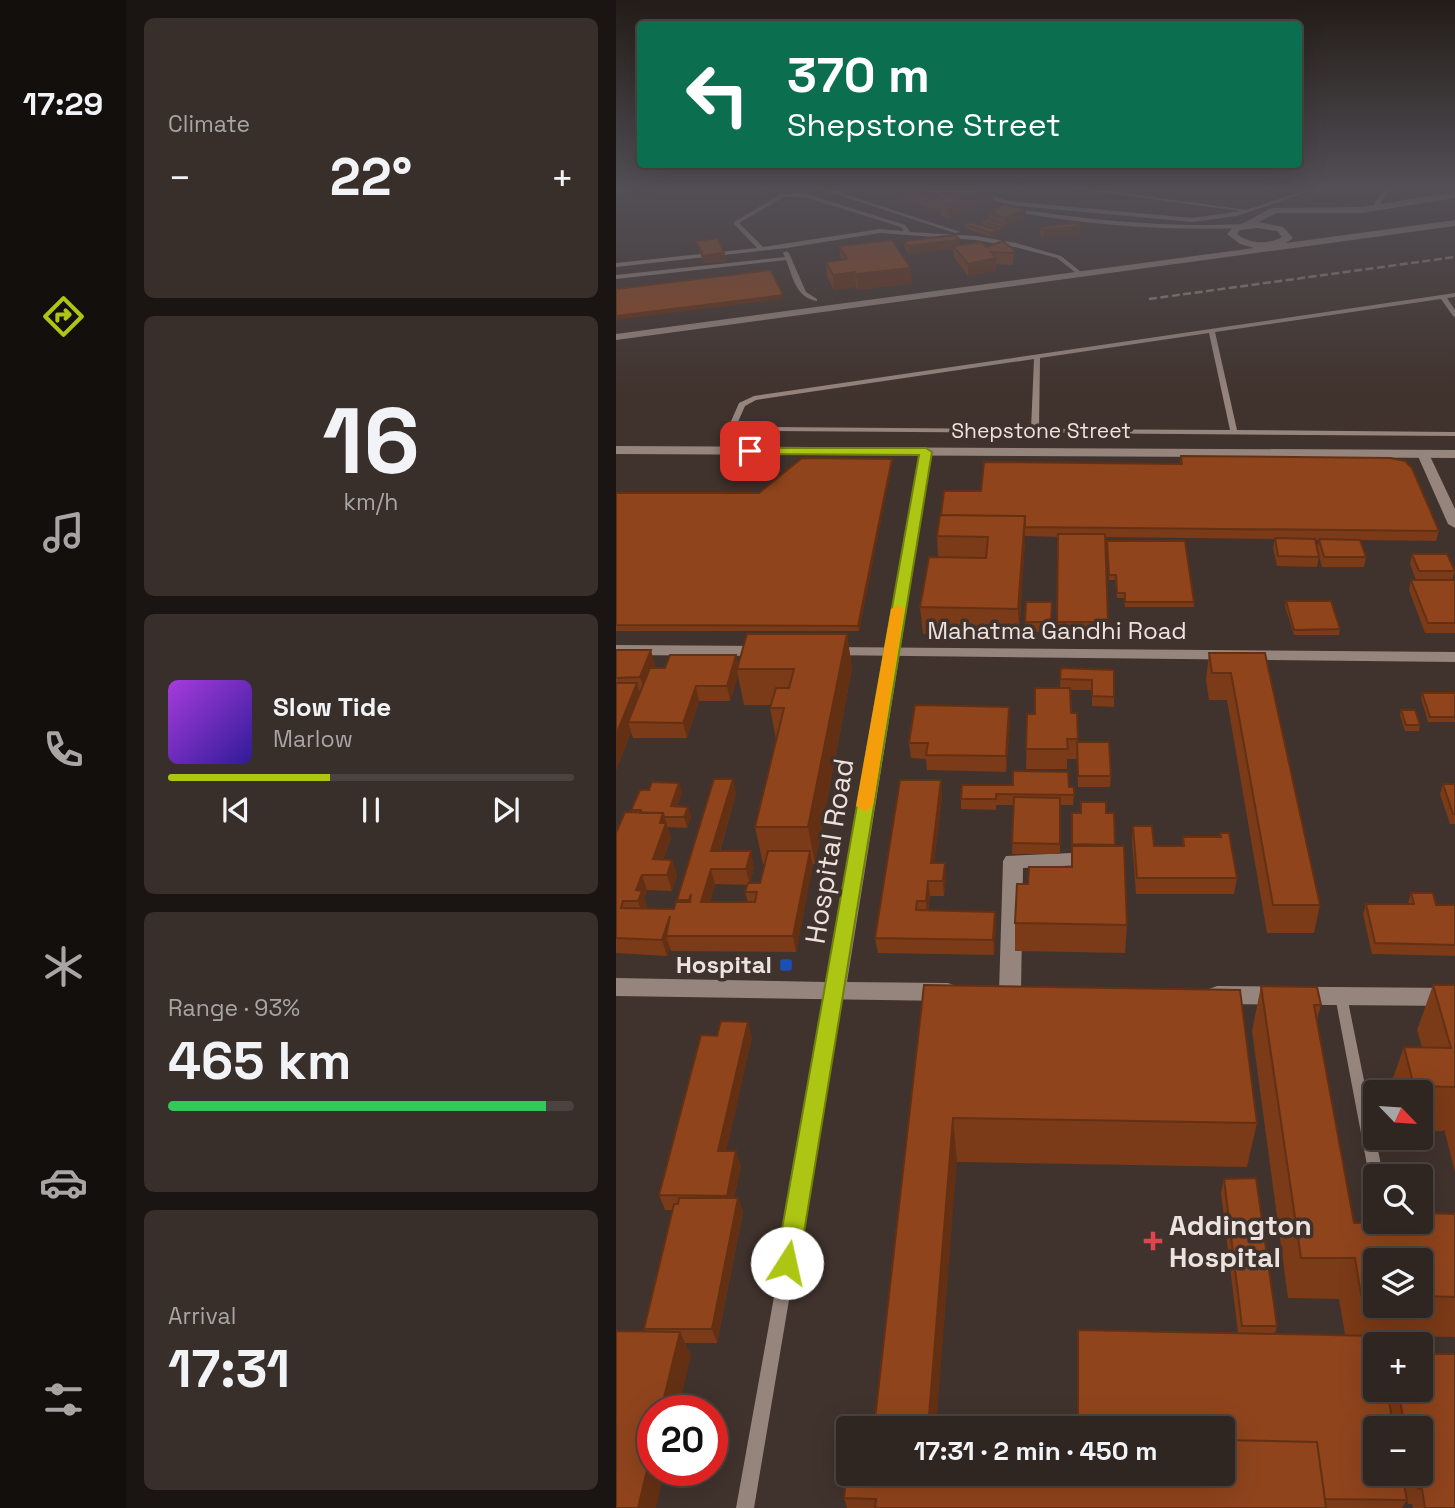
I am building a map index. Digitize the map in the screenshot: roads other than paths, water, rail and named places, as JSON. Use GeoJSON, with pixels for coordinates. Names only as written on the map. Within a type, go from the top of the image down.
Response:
{"type":"FeatureCollection","features":[{"type":"Feature","properties":{"kind":"street"},"geometry":{"type":"LineString","coordinates":[[616,337],[1188,258]]}},
{"type":"Feature","properties":{"kind":"street"},"geometry":{"type":"LineString","coordinates":[[642,321],[1004,275],[1059,275]]}},
{"type":"Feature","properties":{"kind":"street","name":"Shepstone Street"},"geometry":{"type":"LineString","coordinates":[[616,450],[1455,454]]}},
{"type":"Feature","properties":{"kind":"street","name":"Hospital Road"},"geometry":{"type":"LineString","coordinates":[[835,991],[926,452]]}},
{"type":"Feature","properties":{"kind":"street"},"geometry":{"type":"LineString","coordinates":[[1423,454],[1455,524]]}},
{"type":"Feature","properties":{"kind":"street"},"geometry":{"type":"LineString","coordinates":[[616,650],[789,652]]}},
{"type":"Feature","properties":{"kind":"street","name":"Mahatma Gandhi Road"},"geometry":{"type":"LineString","coordinates":[[815,652],[1455,657]]}},
{"type":"Feature","properties":{"kind":"street"},"geometry":{"type":"LineString","coordinates":[[1010,992],[1013,861],[1105,859]]}},
{"type":"Feature","properties":{"kind":"street"},"geometry":{"type":"LineString","coordinates":[[616,987],[1038,993]]}},
{"type":"Feature","properties":{"kind":"street"},"geometry":{"type":"LineString","coordinates":[[1189,994],[1455,997]]}},
{"type":"Feature","properties":{"kind":"lane"},"geometry":{"type":"LineString","coordinates":[[616,265],[671,258]]}},
{"type":"Feature","properties":{"kind":"lane"},"geometry":{"type":"LineString","coordinates":[[616,277],[784,258]]}},
{"type":"Feature","properties":{"kind":"lane"},"geometry":{"type":"LineString","coordinates":[[787,258],[803,293],[815,300]]}},
{"type":"Feature","properties":{"kind":"lane"},"geometry":{"type":"LineString","coordinates":[[1061,258],[1079,272]]}},
{"type":"Feature","properties":{"kind":"lane"},"geometry":{"type":"LineString","coordinates":[[1455,295],[1448,301],[1212,331],[748,400],[742,405],[733,426],[770,429],[1035,432],[1455,434]]}},
{"type":"Feature","properties":{"kind":"lane"},"geometry":{"type":"LineString","coordinates":[[1448,301],[1455,315]]}},
{"type":"Feature","properties":{"kind":"lane"},"geometry":{"type":"LineString","coordinates":[[1212,331],[1234,432]]}},
{"type":"Feature","properties":{"kind":"lane"},"geometry":{"type":"LineString","coordinates":[[1035,432],[1037,357]]}},
{"type":"Feature","properties":{"kind":"lane","name":"Hospital Road"},"geometry":{"type":"LineString","coordinates":[[745,1508],[835,991]]}},
{"type":"Feature","properties":{"kind":"lane"},"geometry":{"type":"LineString","coordinates":[[1341,996],[1374,1164]]}},
{"type":"Feature","properties":{"kind":"railway"},"geometry":{"type":"LineString","coordinates":[[1149,299],[1445,258]]}},
{"type":"Feature","properties":{"kind":"place","name":"Hospital"},"geometry":{"type":"Point","coordinates":[786,965]}},
{"type":"Feature","properties":{"kind":"place","name":"Addington Hospital"},"geometry":{"type":"Point","coordinates":[1153,1241]}}]}
